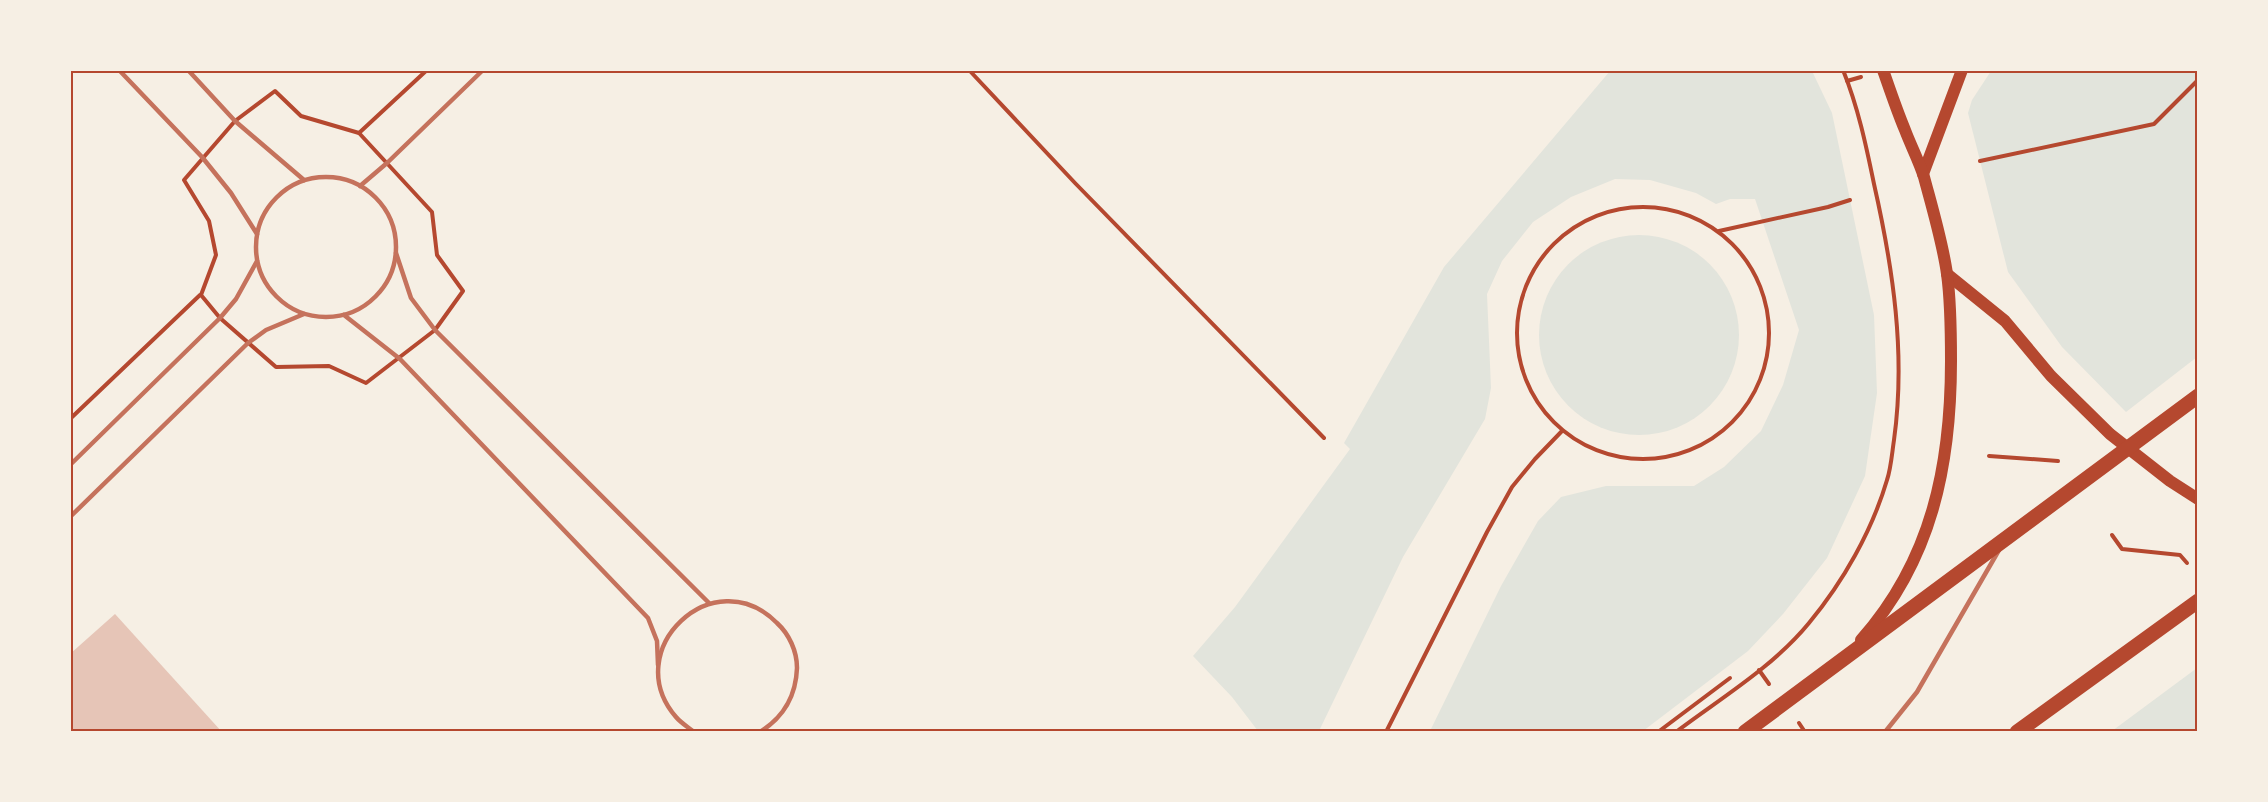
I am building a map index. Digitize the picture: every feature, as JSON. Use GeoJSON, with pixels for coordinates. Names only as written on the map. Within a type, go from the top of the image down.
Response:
{"type":"FeatureCollection","features":[{"type":"Feature","properties":{"kind":"main road"},"geometry":{"type":"LineString","coordinates":[[1844,659],[1883,615],[1919,550],[1940,484],[1946,451],[1951,391],[1951,336],[1947,274],[1923,174],[1882,70]]}},
{"type":"Feature","properties":{"kind":"main road"},"geometry":{"type":"LineString","coordinates":[[1923,174],[1962,70]]}},
{"type":"Feature","properties":{"kind":"main road"},"geometry":{"type":"LineString","coordinates":[[1947,274],[2006,321],[2051,376],[2128,449],[2198,499]]}},
{"type":"Feature","properties":{"kind":"main road"},"geometry":{"type":"LineString","coordinates":[[1745,732],[2198,396]]}},
{"type":"Feature","properties":{"kind":"main road"},"geometry":{"type":"LineString","coordinates":[[2017,732],[2198,601]]}},
{"type":"Feature","properties":{"kind":"lane"},"geometry":{"type":"LineString","coordinates":[[119,70],[202,157],[231,194],[257,234]]}},
{"type":"Feature","properties":{"kind":"lane"},"geometry":{"type":"LineString","coordinates":[[188,70],[235,121],[304,180]]}},
{"type":"Feature","properties":{"kind":"lane"},"geometry":{"type":"LineString","coordinates":[[360,186],[483,70]]}},
{"type":"Feature","properties":{"kind":"lane"},"geometry":{"type":"LineString","coordinates":[[396,253],[391,273],[380,292],[363,306],[344,315],[324,317],[304,314],[288,306],[273,294],[263,279],[257,261],[257,234],[263,216],[273,201],[287,188],[304,180],[319,177],[340,178],[360,186],[377,199],[389,216],[395,237],[396,253],[411,298],[435,330],[709,603]]}},
{"type":"Feature","properties":{"kind":"lane"},"geometry":{"type":"LineString","coordinates":[[70,465],[219,318],[236,299],[257,261]]}},
{"type":"Feature","properties":{"kind":"lane"},"geometry":{"type":"LineString","coordinates":[[70,517],[248,343],[266,330],[304,314]]}},
{"type":"Feature","properties":{"kind":"lane"},"geometry":{"type":"LineString","coordinates":[[344,315],[400,358],[648,618],[657,641],[660,683],[665,700],[677,718],[694,732]]}},
{"type":"Feature","properties":{"kind":"lane"},"geometry":{"type":"LineString","coordinates":[[1885,732],[1917,692],[2006,538]]}},
{"type":"Feature","properties":{"kind":"lane"},"geometry":{"type":"LineString","coordinates":[[658,665],[664,645],[674,626],[690,612],[709,603],[730,601],[754,606],[776,622],[792,644],[796,672],[792,697],[784,711],[772,724],[760,732]]}},
{"type":"Feature","properties":{"kind":"path"},"geometry":{"type":"LineString","coordinates":[[359,133],[427,70]]}},
{"type":"Feature","properties":{"kind":"path"},"geometry":{"type":"LineString","coordinates":[[969,70],[1083,191],[1324,438]]}},
{"type":"Feature","properties":{"kind":"path"},"geometry":{"type":"LineString","coordinates":[[1676,732],[1770,662],[1809,623],[1846,570],[1871,523],[1888,479],[1899,403],[1899,349],[1886,239],[1856,105],[1843,70]]}},
{"type":"Feature","properties":{"kind":"path"},"geometry":{"type":"LineString","coordinates":[[1980,161],[2154,124],[2198,80]]}},
{"type":"Feature","properties":{"kind":"path"},"geometry":{"type":"LineString","coordinates":[[70,419],[201,295],[216,255],[209,221],[184,180],[235,121],[275,91],[301,116],[359,133],[432,212],[437,255],[463,291],[435,330],[366,383],[329,366],[276,367],[219,318],[201,295]]}},
{"type":"Feature","properties":{"kind":"path"},"geometry":{"type":"LineString","coordinates":[[1719,231],[1850,200]]}},
{"type":"Feature","properties":{"kind":"path"},"geometry":{"type":"LineString","coordinates":[[1637,206],[1680,212],[1719,231],[1747,260],[1764,297],[1769,336],[1762,376],[1742,411],[1713,439],[1676,455],[1636,460],[1596,452],[1562,431],[1534,398],[1518,358],[1517,315],[1531,273],[1558,239],[1594,216],[1637,206]]}},
{"type":"Feature","properties":{"kind":"path"},"geometry":{"type":"LineString","coordinates":[[1386,732],[1512,487],[1562,431]]}},
{"type":"Feature","properties":{"kind":"path"},"geometry":{"type":"LineString","coordinates":[[1989,456],[2058,461]]}},
{"type":"Feature","properties":{"kind":"path"},"geometry":{"type":"LineString","coordinates":[[2112,535],[2122,549],[2180,555],[2187,563]]}},
{"type":"Feature","properties":{"kind":"path"},"geometry":{"type":"LineString","coordinates":[[1658,732],[1730,678]]}},
{"type":"Feature","properties":{"kind":"shaded area"},"geometry":{"type":"Polygon","coordinates":[[[1610,71],[1812,71],[1832,113],[1874,315],[1877,393],[1865,476],[1827,558],[1783,614],[1748,651],[1643,731],[1430,731],[1501,586],[1538,521],[1561,497],[1606,486],[1694,486],[1724,467],[1761,431],[1783,385],[1799,330],[1755,199],[1730,199],[1716,204],[1696,193],[1650,180],[1615,179],[1571,197],[1533,222],[1502,261],[1487,294],[1491,388],[1485,419],[1403,557],[1319,731],[1258,731],[1232,697],[1193,656],[1235,607],[1350,449],[1344,443],[1444,267],[1610,71]]]}},
{"type":"Feature","properties":{"kind":"shaded area"},"geometry":{"type":"Polygon","coordinates":[[[1991,71],[2197,71],[2197,357],[2126,412],[2062,347],[2008,272],[1968,113],[1972,100],[1991,71]]]}},
{"type":"Feature","properties":{"kind":"shaded area"},"geometry":{"type":"Polygon","coordinates":[[[1639,235],[1658,237],[1686,247],[1716,272],[1731,297],[1737,316],[1739,335],[1737,354],[1727,382],[1702,412],[1677,427],[1658,433],[1639,435],[1620,433],[1592,423],[1562,398],[1547,373],[1541,354],[1539,335],[1541,316],[1551,288],[1576,258],[1601,243],[1620,237],[1639,235]]]}},
{"type":"Feature","properties":{"kind":"shaded area"},"geometry":{"type":"Polygon","coordinates":[[[2197,668],[2197,731],[2112,731],[2197,668]]]}},
{"type":"Feature","properties":{"kind":"building"},"geometry":{"type":"Polygon","coordinates":[[[115,614],[222,732],[70,732],[70,654],[115,614]]]}}]}
